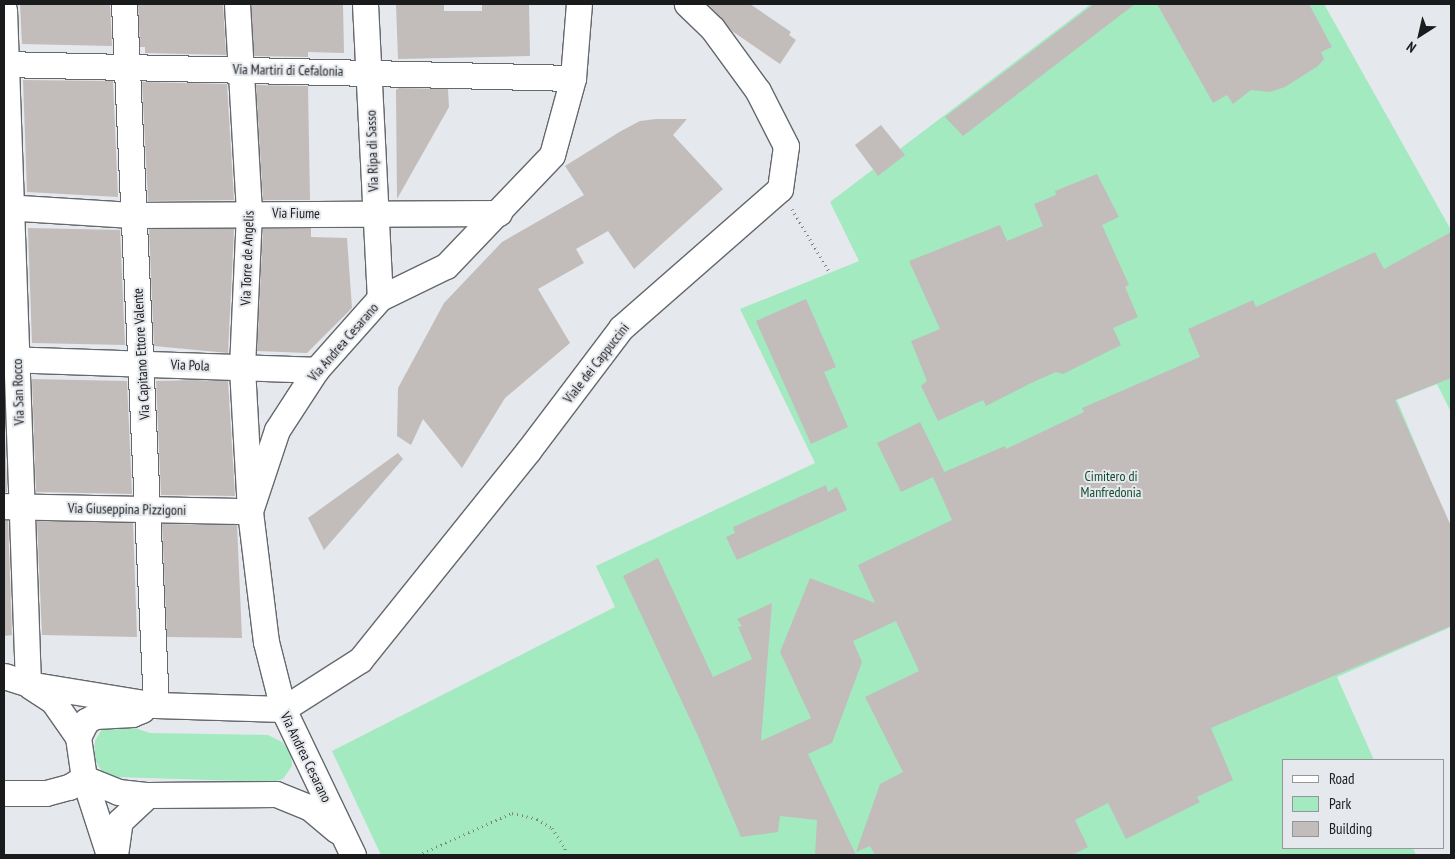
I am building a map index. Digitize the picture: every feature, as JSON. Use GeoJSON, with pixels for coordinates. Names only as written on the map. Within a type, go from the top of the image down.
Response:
{"type":"FeatureCollection","features":[{"type":"Feature","properties":{"kind":"street","name":"Via Capitano Ettore Valente"},"geometry":{"type":"LineString","coordinates":[[124,4],[132,215],[143,364],[147,509],[156,705]]}},
{"type":"Feature","properties":{"kind":"street","name":"Via Torre de Angelis"},"geometry":{"type":"LineString","coordinates":[[237,4],[249,212],[242,367],[250,512]]}},
{"type":"Feature","properties":{"kind":"street","name":"Via Ripa di Sasso"},"geometry":{"type":"LineString","coordinates":[[365,4],[374,214],[380,298]]}},
{"type":"Feature","properties":{"kind":"street","name":"Via Andrea Cesarano"},"geometry":{"type":"LineString","coordinates":[[349,846],[283,709],[266,642],[250,512],[277,430],[316,370],[380,298],[446,266],[499,213],[552,155],[573,78],[579,4]]}},
{"type":"Feature","properties":{"kind":"street"},"geometry":{"type":"LineString","coordinates":[[687,4],[712,28],[758,91],[786,146],[780,189]]}},
{"type":"Feature","properties":{"kind":"street","name":"Via San Rocco"},"geometry":{"type":"LineString","coordinates":[[4,10],[13,506],[28,684]]}},
{"type":"Feature","properties":{"kind":"street","name":"Via Martiri di Cefalonia"},"geometry":{"type":"LineString","coordinates":[[5,64],[573,78]]}},
{"type":"Feature","properties":{"kind":"street","name":"Viale dei Cappuccini"},"geometry":{"type":"LineString","coordinates":[[283,709],[360,660],[528,451],[621,328],[780,189]]}},
{"type":"Feature","properties":{"kind":"street","name":"Via Fiume"},"geometry":{"type":"LineString","coordinates":[[7,207],[132,215],[249,212],[499,213]]}},
{"type":"Feature","properties":{"kind":"street","name":"Via Pola"},"geometry":{"type":"LineString","coordinates":[[10,359],[316,370]]}},
{"type":"Feature","properties":{"kind":"street","name":"Via Giuseppina Pizzigoni"},"geometry":{"type":"LineString","coordinates":[[13,506],[250,512]]}},
{"type":"Feature","properties":{"kind":"street"},"geometry":{"type":"LineString","coordinates":[[4,676],[28,684],[156,705],[283,709]]}},
{"type":"Feature","properties":{"kind":"street"},"geometry":{"type":"LineString","coordinates":[[28,684],[53,701],[78,737],[84,778],[109,855]]}},
{"type":"Feature","properties":{"kind":"street"},"geometry":{"type":"LineString","coordinates":[[78,737],[86,721],[95,716],[132,714],[156,705]]}},
{"type":"Feature","properties":{"kind":"street"},"geometry":{"type":"LineString","coordinates":[[276,794],[311,766]]}},
{"type":"Feature","properties":{"kind":"street"},"geometry":{"type":"LineString","coordinates":[[4,794],[46,793],[69,787],[84,778]]}},
{"type":"Feature","properties":{"kind":"street"},"geometry":{"type":"LineString","coordinates":[[84,778],[118,792],[148,795],[276,794],[310,808],[349,846]]}},
{"type":"Feature","properties":{"kind":"street"},"geometry":{"type":"LineString","coordinates":[[115,855],[120,822],[148,795]]}},
{"type":"Feature","properties":{"kind":"path"},"geometry":{"type":"LineString","coordinates":[[780,189],[830,273]]}},
{"type":"Feature","properties":{"kind":"path"},"geometry":{"type":"LineString","coordinates":[[418,855],[512,813],[537,818],[552,828],[565,848],[565,855]]}},
{"type":"Feature","properties":{"kind":"green space","name":"Cimitero di Manfredonia"},"geometry":{"type":"Polygon","coordinates":[[[1091,4],[1324,4],[1451,230],[1451,412],[1437,384],[1397,400],[1451,529],[1451,627],[1337,677],[1374,759],[1282,759],[1282,849],[1413,849],[1416,855],[381,855],[332,751],[615,607],[596,566],[815,463],[740,309],[859,261],[830,202],[1091,4]]]}},
{"type":"Feature","properties":{"kind":"green space"},"geometry":{"type":"Polygon","coordinates":[[[119,723],[150,733],[268,735],[282,742],[291,753],[292,766],[283,779],[272,782],[117,777],[102,771],[94,759],[95,741],[102,729],[119,723]]]}},
{"type":"Feature","properties":{"kind":"building"},"geometry":{"type":"Polygon","coordinates":[[[20,4],[110,4],[112,46],[22,44],[20,4]]]}},
{"type":"Feature","properties":{"kind":"building"},"geometry":{"type":"Polygon","coordinates":[[[138,4],[223,4],[226,55],[145,53],[145,47],[140,47],[138,4]]]}},
{"type":"Feature","properties":{"kind":"building"},"geometry":{"type":"Polygon","coordinates":[[[251,4],[343,4],[344,53],[308,52],[308,57],[254,56],[251,4]]]}},
{"type":"Feature","properties":{"kind":"building"},"geometry":{"type":"Polygon","coordinates":[[[396,4],[444,4],[444,11],[482,11],[482,4],[529,4],[530,56],[398,59],[396,4]]]}},
{"type":"Feature","properties":{"kind":"building"},"geometry":{"type":"Polygon","coordinates":[[[708,4],[750,4],[791,32],[789,35],[796,40],[780,64],[732,31],[708,4]]]}},
{"type":"Feature","properties":{"kind":"building"},"geometry":{"type":"Polygon","coordinates":[[[1094,4],[1135,4],[963,136],[945,117],[1094,4]]]}},
{"type":"Feature","properties":{"kind":"building"},"geometry":{"type":"Polygon","coordinates":[[[1157,4],[1309,4],[1332,47],[1321,52],[1324,59],[1318,66],[1285,87],[1270,92],[1251,90],[1233,104],[1227,95],[1213,103],[1157,4]]]}},
{"type":"Feature","properties":{"kind":"building"},"geometry":{"type":"Polygon","coordinates":[[[23,80],[113,81],[118,197],[27,192],[23,80]]]}},
{"type":"Feature","properties":{"kind":"building"},"geometry":{"type":"Polygon","coordinates":[[[142,82],[227,84],[234,200],[148,201],[142,82]]]}},
{"type":"Feature","properties":{"kind":"building"},"geometry":{"type":"Polygon","coordinates":[[[256,85],[308,86],[310,200],[263,200],[256,85]]]}},
{"type":"Feature","properties":{"kind":"building"},"geometry":{"type":"Polygon","coordinates":[[[399,88],[448,89],[449,107],[397,199],[396,90],[399,88]]]}},
{"type":"Feature","properties":{"kind":"building"},"geometry":{"type":"Polygon","coordinates":[[[687,119],[673,135],[723,189],[634,269],[608,231],[576,249],[584,263],[538,289],[570,343],[505,398],[462,468],[423,419],[411,445],[397,436],[398,388],[444,303],[502,242],[584,195],[565,166],[640,121],[687,119]]]}},
{"type":"Feature","properties":{"kind":"building"},"geometry":{"type":"Polygon","coordinates":[[[881,125],[905,155],[878,176],[855,145],[881,125]]]}},
{"type":"Feature","properties":{"kind":"building"},"geometry":{"type":"Polygon","coordinates":[[[1097,174],[1119,217],[1102,225],[1129,285],[1125,287],[1138,317],[1113,328],[1121,345],[1063,374],[1056,372],[986,406],[983,400],[938,421],[921,386],[927,381],[911,341],[940,329],[909,261],[1000,225],[1007,241],[1043,226],[1034,204],[1056,195],[1055,191],[1097,174]]]}},
{"type":"Feature","properties":{"kind":"building"},"geometry":{"type":"Polygon","coordinates":[[[28,228],[120,230],[125,345],[32,343],[28,228]]]}},
{"type":"Feature","properties":{"kind":"building"},"geometry":{"type":"Polygon","coordinates":[[[311,228],[311,237],[347,238],[352,308],[307,353],[257,351],[263,229],[311,228]]]}},
{"type":"Feature","properties":{"kind":"building"},"geometry":{"type":"Polygon","coordinates":[[[149,229],[234,229],[228,353],[154,346],[149,229]]]}},
{"type":"Feature","properties":{"kind":"building"},"geometry":{"type":"Polygon","coordinates":[[[1451,232],[1451,378],[1395,400],[1451,526],[1451,626],[1211,728],[1233,780],[1197,797],[1200,802],[1126,839],[1108,803],[1075,820],[1088,847],[1072,855],[875,855],[870,846],[856,852],[880,784],[903,772],[865,697],[919,671],[896,621],[853,641],[862,662],[832,743],[808,754],[856,855],[815,855],[817,820],[780,816],[778,832],[741,837],[698,736],[623,576],[658,558],[713,677],[752,659],[738,627],[742,626],[737,619],[772,603],[761,741],[811,718],[780,652],[810,578],[875,603],[858,565],[952,520],[933,477],[901,492],[877,443],[920,422],[944,471],[942,473],[1005,446],[1006,449],[1084,412],[1082,408],[1200,357],[1188,329],[1253,300],[1256,307],[1375,252],[1384,269],[1451,232]]]}},
{"type":"Feature","properties":{"kind":"building"},"geometry":{"type":"Polygon","coordinates":[[[806,299],[836,367],[824,372],[848,427],[811,444],[756,321],[806,299]]]}},
{"type":"Feature","properties":{"kind":"building"},"geometry":{"type":"Polygon","coordinates":[[[32,379],[127,381],[132,494],[36,492],[32,379]]]}},
{"type":"Feature","properties":{"kind":"building"},"geometry":{"type":"Polygon","coordinates":[[[156,381],[228,381],[235,496],[161,495],[156,381]]]}},
{"type":"Feature","properties":{"kind":"building"},"geometry":{"type":"Polygon","coordinates":[[[4,407],[7,492],[4,492],[4,407]]]}},
{"type":"Feature","properties":{"kind":"building"},"geometry":{"type":"Polygon","coordinates":[[[398,453],[403,459],[324,550],[308,518],[398,453]]]}},
{"type":"Feature","properties":{"kind":"building"},"geometry":{"type":"Polygon","coordinates":[[[826,485],[828,492],[837,487],[847,510],[737,560],[726,537],[735,533],[733,527],[826,485]]]}},
{"type":"Feature","properties":{"kind":"building"},"geometry":{"type":"Polygon","coordinates":[[[4,520],[8,520],[12,635],[4,636],[4,520]]]}},
{"type":"Feature","properties":{"kind":"building"},"geometry":{"type":"Polygon","coordinates":[[[37,521],[133,523],[137,637],[42,635],[37,521]]]}},
{"type":"Feature","properties":{"kind":"building"},"geometry":{"type":"Polygon","coordinates":[[[162,524],[237,525],[242,638],[167,637],[162,524]]]}}]}
